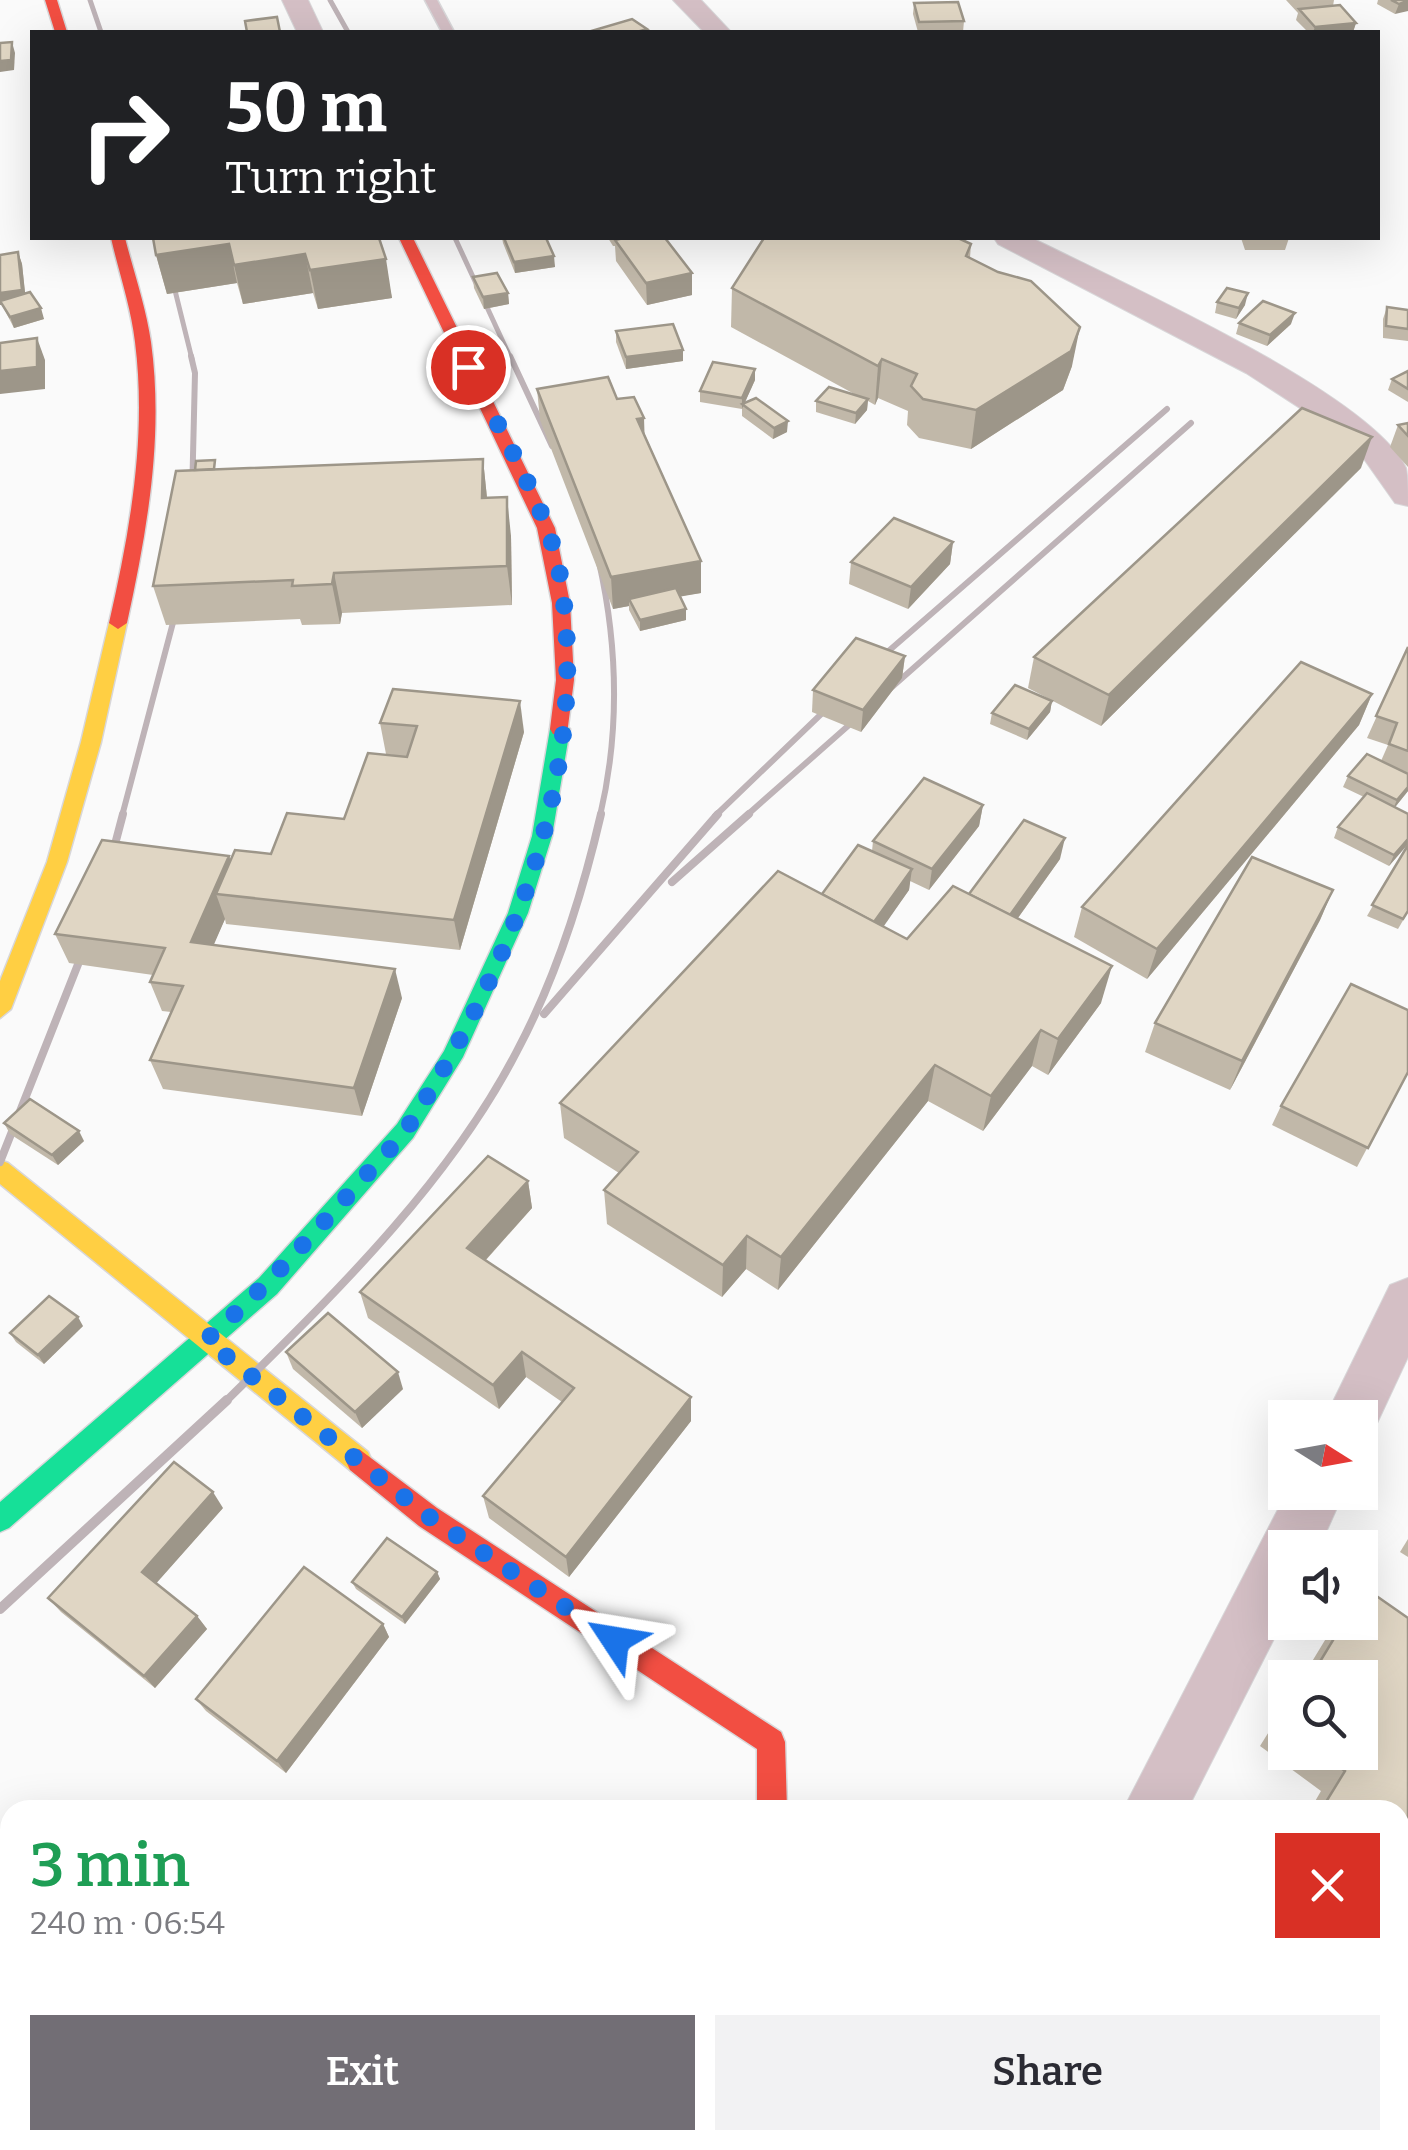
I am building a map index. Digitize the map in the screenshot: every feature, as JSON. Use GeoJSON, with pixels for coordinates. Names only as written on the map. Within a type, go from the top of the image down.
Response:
{"type":"FeatureCollection","features":[{"type":"Feature","properties":{"kind":"street"},"geometry":{"type":"LineString","coordinates":[[51,0],[60,30]]}},
{"type":"Feature","properties":{"kind":"street"},"geometry":{"type":"LineString","coordinates":[[295,0],[309,30]]}},
{"type":"Feature","properties":{"kind":"street"},"geometry":{"type":"LineString","coordinates":[[686,0],[716,30]]}},
{"type":"Feature","properties":{"kind":"street"},"geometry":{"type":"LineString","coordinates":[[0,1009],[58,862],[91,742],[138,538],[146,411],[142,343],[118,240]]}},
{"type":"Feature","properties":{"kind":"street"},"geometry":{"type":"LineString","coordinates":[[0,1519],[270,1284],[412,1123],[489,985],[543,842],[560,747],[566,638],[559,572],[551,543],[407,240]]}},
{"type":"Feature","properties":{"kind":"street"},"geometry":{"type":"LineString","coordinates":[[1013,240],[1258,366],[1364,435],[1408,496]]}},
{"type":"Feature","properties":{"kind":"street"},"geometry":{"type":"LineString","coordinates":[[0,1170],[428,1516],[771,1742],[772,1800]]}},
{"type":"Feature","properties":{"kind":"street"},"geometry":{"type":"LineString","coordinates":[[1361,1400],[1408,1300]]}},
{"type":"Feature","properties":{"kind":"street"},"geometry":{"type":"LineString","coordinates":[[1159,1800],[1268,1589]]}},
{"type":"Feature","properties":{"kind":"lane"},"geometry":{"type":"LineString","coordinates":[[431,0],[447,30]]}},
{"type":"Feature","properties":{"kind":"building"},"geometry":{"type":"Polygon","coordinates":[[[958,2],[964,21],[919,22],[914,3],[958,2]]]}},
{"type":"Feature","properties":{"kind":"building"},"geometry":{"type":"Polygon","coordinates":[[[1340,5],[1356,23],[1315,27],[1299,9],[1340,5]]]}},
{"type":"Feature","properties":{"kind":"building"},"geometry":{"type":"Polygon","coordinates":[[[277,17],[280,30],[247,30],[245,21],[277,17]]]}},
{"type":"Feature","properties":{"kind":"building"},"geometry":{"type":"Polygon","coordinates":[[[632,19],[647,29],[644,30],[595,30],[632,19]]]}},
{"type":"Feature","properties":{"kind":"building"},"geometry":{"type":"Polygon","coordinates":[[[12,42],[11,60],[0,61],[0,43],[12,42]]]}},
{"type":"Feature","properties":{"kind":"building"},"geometry":{"type":"Polygon","coordinates":[[[153,240],[380,240],[386,259],[310,270],[305,254],[234,265],[229,244],[156,255],[153,240]]]}},
{"type":"Feature","properties":{"kind":"building"},"geometry":{"type":"Polygon","coordinates":[[[505,240],[547,240],[554,256],[514,262],[505,240]]]}},
{"type":"Feature","properties":{"kind":"building"},"geometry":{"type":"Polygon","coordinates":[[[615,240],[667,240],[692,273],[646,283],[615,240]]]}},
{"type":"Feature","properties":{"kind":"building"},"geometry":{"type":"Polygon","coordinates":[[[763,240],[962,240],[971,244],[966,256],[998,272],[1031,281],[1080,327],[1071,351],[976,410],[923,399],[911,386],[917,374],[882,359],[878,366],[732,288],[763,240]]]}},
{"type":"Feature","properties":{"kind":"building"},"geometry":{"type":"Polygon","coordinates":[[[18,252],[22,290],[0,293],[0,255],[18,252]]]}},
{"type":"Feature","properties":{"kind":"building"},"geometry":{"type":"Polygon","coordinates":[[[497,273],[508,293],[483,297],[473,277],[497,273]]]}},
{"type":"Feature","properties":{"kind":"building"},"geometry":{"type":"Polygon","coordinates":[[[1227,288],[1248,293],[1239,308],[1217,302],[1227,288]]]}},
{"type":"Feature","properties":{"kind":"building"},"geometry":{"type":"Polygon","coordinates":[[[30,292],[41,308],[10,317],[0,301],[30,292]]]}},
{"type":"Feature","properties":{"kind":"building"},"geometry":{"type":"Polygon","coordinates":[[[1263,301],[1295,313],[1270,335],[1239,323],[1263,301]]]}},
{"type":"Feature","properties":{"kind":"building"},"geometry":{"type":"Polygon","coordinates":[[[1387,307],[1408,310],[1408,329],[1386,326],[1387,307]]]}},
{"type":"Feature","properties":{"kind":"building"},"geometry":{"type":"Polygon","coordinates":[[[673,324],[683,350],[626,357],[616,331],[673,324]]]}},
{"type":"Feature","properties":{"kind":"building"},"geometry":{"type":"Polygon","coordinates":[[[37,338],[37,367],[0,371],[0,343],[37,338]]]}},
{"type":"Feature","properties":{"kind":"building"},"geometry":{"type":"Polygon","coordinates":[[[713,362],[755,369],[742,398],[700,391],[713,362]]]}},
{"type":"Feature","properties":{"kind":"building"},"geometry":{"type":"Polygon","coordinates":[[[1408,371],[1408,389],[1392,379],[1408,371]]]}},
{"type":"Feature","properties":{"kind":"building"},"geometry":{"type":"Polygon","coordinates":[[[608,377],[617,399],[634,397],[644,418],[637,419],[701,561],[611,577],[537,389],[608,377]]]}},
{"type":"Feature","properties":{"kind":"building"},"geometry":{"type":"Polygon","coordinates":[[[829,387],[868,399],[856,413],[816,401],[829,387]]]}},
{"type":"Feature","properties":{"kind":"building"},"geometry":{"type":"Polygon","coordinates":[[[756,398],[788,421],[774,428],[742,404],[756,398]]]}},
{"type":"Feature","properties":{"kind":"building"},"geometry":{"type":"Polygon","coordinates":[[[1302,408],[1372,437],[1109,695],[1034,657],[1302,408]]]}},
{"type":"Feature","properties":{"kind":"building"},"geometry":{"type":"Polygon","coordinates":[[[1408,423],[1408,436],[1398,425],[1408,423]]]}},
{"type":"Feature","properties":{"kind":"building"},"geometry":{"type":"Polygon","coordinates":[[[483,459],[482,498],[507,497],[507,566],[334,573],[332,584],[292,586],[293,580],[153,586],[176,471],[483,459]]]}},
{"type":"Feature","properties":{"kind":"building"},"geometry":{"type":"Polygon","coordinates":[[[215,460],[214,469],[195,470],[196,461],[215,460]]]}},
{"type":"Feature","properties":{"kind":"building"},"geometry":{"type":"Polygon","coordinates":[[[894,518],[953,542],[911,587],[851,562],[894,518]]]}},
{"type":"Feature","properties":{"kind":"building"},"geometry":{"type":"Polygon","coordinates":[[[676,588],[686,609],[640,620],[629,599],[676,588]]]}},
{"type":"Feature","properties":{"kind":"building"},"geometry":{"type":"Polygon","coordinates":[[[856,638],[905,656],[863,710],[813,690],[856,638]]]}},
{"type":"Feature","properties":{"kind":"building"},"geometry":{"type":"Polygon","coordinates":[[[1408,647],[1408,751],[1389,744],[1397,723],[1376,716],[1408,647]]]}},
{"type":"Feature","properties":{"kind":"building"},"geometry":{"type":"Polygon","coordinates":[[[1301,662],[1372,694],[1157,949],[1082,907],[1301,662]]]}},
{"type":"Feature","properties":{"kind":"building"},"geometry":{"type":"Polygon","coordinates":[[[1015,685],[1052,701],[1029,729],[992,713],[1015,685]]]}},
{"type":"Feature","properties":{"kind":"building"},"geometry":{"type":"Polygon","coordinates":[[[393,689],[520,701],[454,920],[216,894],[235,850],[271,854],[287,813],[344,819],[368,753],[407,757],[417,726],[380,723],[393,689]]]}},
{"type":"Feature","properties":{"kind":"building"},"geometry":{"type":"Polygon","coordinates":[[[1367,754],[1408,774],[1408,787],[1397,800],[1348,776],[1367,754]]]}},
{"type":"Feature","properties":{"kind":"building"},"geometry":{"type":"Polygon","coordinates":[[[924,778],[983,805],[932,869],[873,841],[924,778]]]}},
{"type":"Feature","properties":{"kind":"building"},"geometry":{"type":"Polygon","coordinates":[[[1367,793],[1408,814],[1408,839],[1394,855],[1338,827],[1367,793]]]}},
{"type":"Feature","properties":{"kind":"building"},"geometry":{"type":"Polygon","coordinates":[[[1024,820],[1065,838],[1010,915],[969,894],[1024,820]]]}},
{"type":"Feature","properties":{"kind":"building"},"geometry":{"type":"Polygon","coordinates":[[[102,840],[229,856],[191,942],[395,969],[354,1088],[150,1060],[183,986],[150,982],[165,948],[55,934],[102,840]]]}},
{"type":"Feature","properties":{"kind":"building"},"geometry":{"type":"Polygon","coordinates":[[[858,845],[912,869],[874,922],[822,894],[858,845]]]}},
{"type":"Feature","properties":{"kind":"building"},"geometry":{"type":"Polygon","coordinates":[[[1408,845],[1408,911],[1403,919],[1372,905],[1408,845]]]}},
{"type":"Feature","properties":{"kind":"building"},"geometry":{"type":"Polygon","coordinates":[[[1252,857],[1333,890],[1242,1061],[1155,1023],[1252,857]]]}},
{"type":"Feature","properties":{"kind":"building"},"geometry":{"type":"Polygon","coordinates":[[[778,871],[907,939],[953,886],[1112,966],[1058,1039],[1041,1030],[991,1096],[935,1065],[781,1257],[747,1236],[723,1265],[604,1190],[638,1152],[560,1103],[778,871]]]}},
{"type":"Feature","properties":{"kind":"building"},"geometry":{"type":"Polygon","coordinates":[[[1351,984],[1408,1010],[1408,1072],[1368,1148],[1281,1106],[1351,984]]]}},
{"type":"Feature","properties":{"kind":"building"},"geometry":{"type":"Polygon","coordinates":[[[30,1099],[79,1131],[52,1155],[4,1123],[30,1099]]]}},
{"type":"Feature","properties":{"kind":"building"},"geometry":{"type":"Polygon","coordinates":[[[488,1156],[528,1181],[467,1248],[691,1397],[566,1557],[483,1496],[574,1388],[522,1352],[493,1385],[360,1292],[488,1156]]]}},
{"type":"Feature","properties":{"kind":"building"},"geometry":{"type":"Polygon","coordinates":[[[49,1296],[78,1317],[38,1355],[10,1333],[49,1296]]]}},
{"type":"Feature","properties":{"kind":"building"},"geometry":{"type":"Polygon","coordinates":[[[328,1313],[398,1372],[355,1412],[286,1352],[328,1313]]]}},
{"type":"Feature","properties":{"kind":"building"},"geometry":{"type":"Polygon","coordinates":[[[174,1462],[213,1492],[142,1572],[197,1616],[144,1676],[48,1598],[174,1462]]]}},
{"type":"Feature","properties":{"kind":"building"},"geometry":{"type":"Polygon","coordinates":[[[387,1538],[437,1572],[402,1617],[352,1582],[387,1538]]]}},
{"type":"Feature","properties":{"kind":"building"},"geometry":{"type":"Polygon","coordinates":[[[304,1567],[383,1624],[277,1761],[196,1699],[304,1567]]]}},
{"type":"Feature","properties":{"kind":"building"},"geometry":{"type":"Polygon","coordinates":[[[1378,1597],[1408,1618],[1408,1800],[1327,1800],[1344,1770],[1378,1770],[1378,1660],[1321,1660],[1333,1640],[1378,1640],[1378,1597]]]}},
{"type":"Feature","properties":{"kind":"railway"},"geometry":{"type":"LineString","coordinates":[[90,0],[100,30]]}},
{"type":"Feature","properties":{"kind":"railway"},"geometry":{"type":"LineString","coordinates":[[330,0],[347,30]]}},
{"type":"Feature","properties":{"kind":"railway"},"geometry":{"type":"LineString","coordinates":[[162,240],[192,359]]}},
{"type":"Feature","properties":{"kind":"railway"},"geometry":{"type":"LineString","coordinates":[[456,240],[511,359]]}},
{"type":"Feature","properties":{"kind":"railway"},"geometry":{"type":"LineString","coordinates":[[191,356],[195,373],[192,497]]}},
{"type":"Feature","properties":{"kind":"railway"},"geometry":{"type":"LineString","coordinates":[[510,356],[552,446]]}},
{"type":"Feature","properties":{"kind":"railway"},"geometry":{"type":"LineString","coordinates":[[869,668],[1167,409]]}},
{"type":"Feature","properties":{"kind":"railway"},"geometry":{"type":"LineString","coordinates":[[746,816],[1191,423]]}},
{"type":"Feature","properties":{"kind":"railway"},"geometry":{"type":"LineString","coordinates":[[599,562],[610,626],[614,689],[611,752],[600,816]]}},
{"type":"Feature","properties":{"kind":"railway"},"geometry":{"type":"LineString","coordinates":[[122,816],[180,596]]}},
{"type":"Feature","properties":{"kind":"railway"},"geometry":{"type":"LineString","coordinates":[[715,816],[840,696]]}},
{"type":"Feature","properties":{"kind":"railway"},"geometry":{"type":"LineString","coordinates":[[109,867],[123,814]]}},
{"type":"Feature","properties":{"kind":"railway"},"geometry":{"type":"LineString","coordinates":[[225,1402],[385,1237],[457,1148],[489,1100],[531,1023],[556,965],[601,814]]}},
{"type":"Feature","properties":{"kind":"railway"},"geometry":{"type":"LineString","coordinates":[[544,1014],[718,814]]}},
{"type":"Feature","properties":{"kind":"railway"},"geometry":{"type":"LineString","coordinates":[[672,882],[749,814]]}},
{"type":"Feature","properties":{"kind":"railway"},"geometry":{"type":"LineString","coordinates":[[0,1162],[88,939]]}},
{"type":"Feature","properties":{"kind":"railway"},"geometry":{"type":"LineString","coordinates":[[0,1609],[227,1400]]}},
{"type":"Feature","properties":{"kind":"traffic: fast"},"geometry":{"type":"LineString","coordinates":[[0,1519],[268,1286],[405,1131],[452,1057],[518,913],[542,836],[560,729]]}},
{"type":"Feature","properties":{"kind":"traffic: slow"},"geometry":{"type":"LineString","coordinates":[[0,1009],[57,862],[91,742],[118,623]]}},
{"type":"Feature","properties":{"kind":"traffic: slow"},"geometry":{"type":"LineString","coordinates":[[0,1170],[359,1461]]}},
{"type":"Feature","properties":{"kind":"traffic: jam"},"geometry":{"type":"LineString","coordinates":[[51,0],[60,30]]}},
{"type":"Feature","properties":{"kind":"traffic: jam"},"geometry":{"type":"LineString","coordinates":[[118,623],[139,520],[148,413],[141,329],[119,240]]}},
{"type":"Feature","properties":{"kind":"traffic: jam"},"geometry":{"type":"LineString","coordinates":[[407,240],[546,528],[561,603],[565,680],[560,729]]}},
{"type":"Feature","properties":{"kind":"traffic: jam"},"geometry":{"type":"LineString","coordinates":[[359,1461],[428,1517],[771,1742],[772,1800]]}},
{"type":"Feature","properties":{"kind":"route"},"geometry":{"type":"LineString","coordinates":[[468,367],[546,528],[559,572],[566,638],[560,747],[543,842],[489,985],[412,1123],[270,1284],[206,1340],[428,1516],[615,1640]]}}]}
